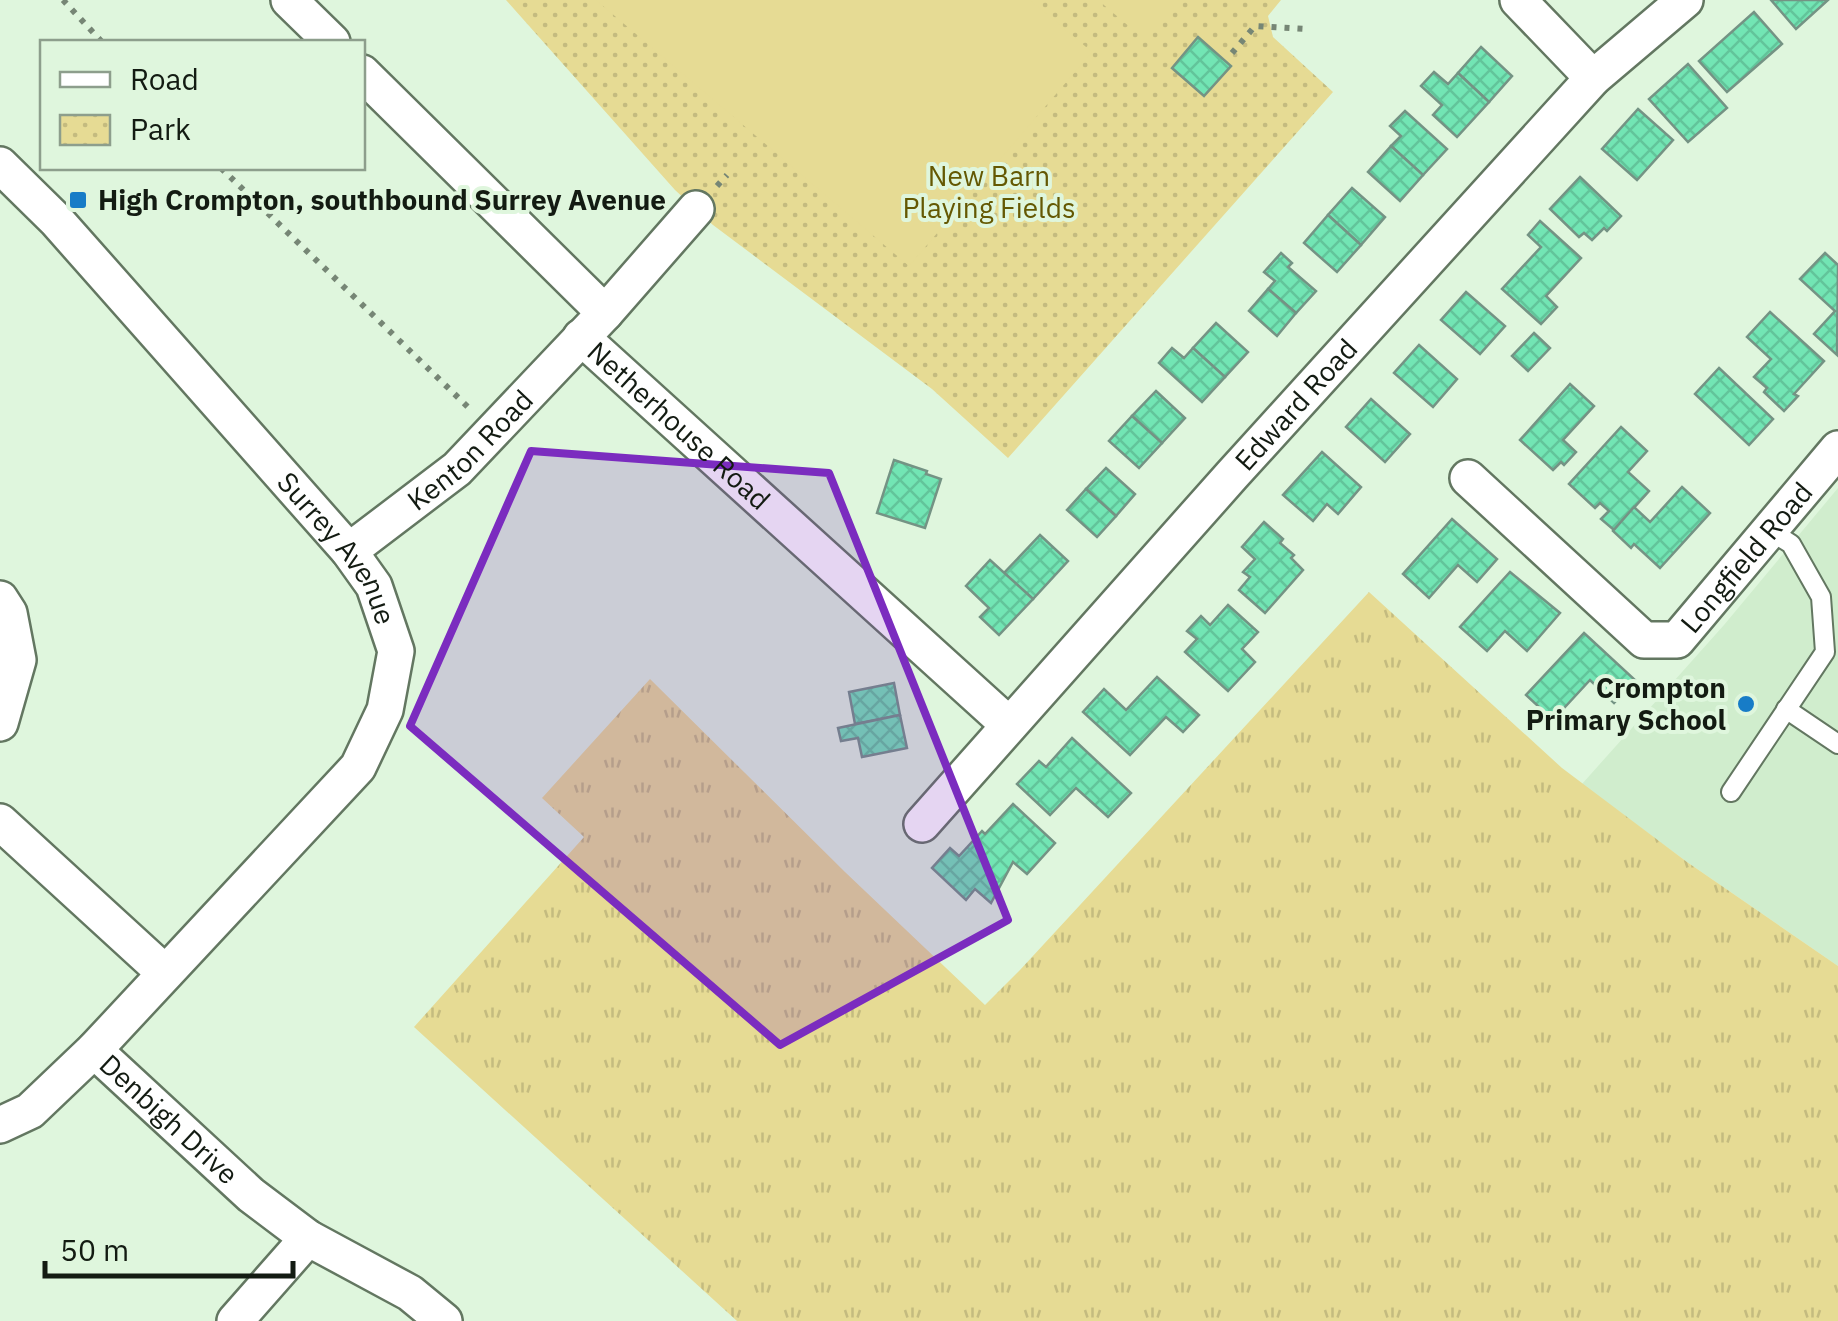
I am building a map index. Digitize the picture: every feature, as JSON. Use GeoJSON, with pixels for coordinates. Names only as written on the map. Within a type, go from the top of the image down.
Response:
{"type":"FeatureCollection","features":[{"type":"Feature","properties":{"kind":"street"},"geometry":{"type":"LineString","coordinates":[[289,0],[330,40]]}},
{"type":"Feature","properties":{"kind":"street"},"geometry":{"type":"LineString","coordinates":[[1518,0],[1593,78]]}},
{"type":"Feature","properties":{"kind":"street","name":"Edward Road"},"geometry":{"type":"LineString","coordinates":[[922,824],[1593,78],[1685,0]]}},
{"type":"Feature","properties":{"kind":"street","name":"Netherhouse Road"},"geometry":{"type":"LineString","coordinates":[[365,76],[593,325],[1009,725]]}},
{"type":"Feature","properties":{"kind":"street","name":"Surrey Avenue"},"geometry":{"type":"LineString","coordinates":[[0,165],[56,220],[349,551],[374,586],[396,651],[386,710],[358,767],[94,1050],[30,1111],[0,1125]]}},
{"type":"Feature","properties":{"kind":"street","name":"Kenton Road"},"geometry":{"type":"LineString","coordinates":[[349,551],[457,468],[696,209]]}},
{"type":"Feature","properties":{"kind":"street","name":"Longfield Road"},"geometry":{"type":"LineString","coordinates":[[1468,478],[1644,640],[1677,640],[1838,449]]}},
{"type":"Feature","properties":{"kind":"street"},"geometry":{"type":"LineString","coordinates":[[0,598],[9,613],[18,660],[0,724]]}},
{"type":"Feature","properties":{"kind":"street"},"geometry":{"type":"LineString","coordinates":[[0,822],[165,973]]}},
{"type":"Feature","properties":{"kind":"street","name":"Denbigh Drive"},"geometry":{"type":"LineString","coordinates":[[94,1050],[251,1195],[308,1238],[410,1293],[444,1321]]}},
{"type":"Feature","properties":{"kind":"street"},"geometry":{"type":"LineString","coordinates":[[235,1321],[308,1238]]}},
{"type":"Feature","properties":{"kind":"lane"},"geometry":{"type":"LineString","coordinates":[[1731,792],[1825,652],[1822,597],[1791,544],[1769,530]]}},
{"type":"Feature","properties":{"kind":"lane"},"geometry":{"type":"LineString","coordinates":[[1786,710],[1838,744]]}},
{"type":"Feature","properties":{"kind":"path"},"geometry":{"type":"LineString","coordinates":[[62,0],[100,40]]}},
{"type":"Feature","properties":{"kind":"path"},"geometry":{"type":"LineString","coordinates":[[1232,53],[1255,26],[1306,29]]}},
{"type":"Feature","properties":{"kind":"path"},"geometry":{"type":"LineString","coordinates":[[223,170],[492,430]]}},
{"type":"Feature","properties":{"kind":"highlighted area"},"geometry":{"type":"Polygon","coordinates":[[[531,451],[829,473],[1008,920],[780,1045],[410,726],[531,451]]]}},
{"type":"Feature","properties":{"kind":"shaded area","name":"Crompton Primary School"},"geometry":{"type":"Polygon","coordinates":[[[1838,488],[1838,966],[1582,784],[1724,625],[1838,488]]]}},
{"type":"Feature","properties":{"kind":"green space","name":"New Barn Playing Fields"},"geometry":{"type":"Polygon","coordinates":[[[506,0],[1281,0],[1268,16],[1273,37],[1333,92],[1008,458],[932,389],[713,225],[675,190],[506,0]]]}},
{"type":"Feature","properties":{"kind":"green space"},"geometry":{"type":"Polygon","coordinates":[[[596,0],[1030,0],[1092,52],[909,266],[596,0]]]}},
{"type":"Feature","properties":{"kind":"green space"},"geometry":{"type":"Polygon","coordinates":[[[1098,0],[1179,0],[1145,40],[1098,0]]]}},
{"type":"Feature","properties":{"kind":"green space"},"geometry":{"type":"Polygon","coordinates":[[[1369,592],[1562,768],[1687,862],[1838,966],[1838,1321],[737,1321],[414,1027],[584,837],[542,798],[650,679],[985,1005],[1369,592]]]}},
{"type":"Feature","properties":{"kind":"building"},"geometry":{"type":"Polygon","coordinates":[[[1771,0],[1828,0],[1796,29],[1771,0]]]}},
{"type":"Feature","properties":{"kind":"building"},"geometry":{"type":"Polygon","coordinates":[[[1754,12],[1782,44],[1727,92],[1699,61],[1754,12]]]}},
{"type":"Feature","properties":{"kind":"building"},"geometry":{"type":"Polygon","coordinates":[[[1198,37],[1231,66],[1204,96],[1172,68],[1198,37]]]}},
{"type":"Feature","properties":{"kind":"building"},"geometry":{"type":"Polygon","coordinates":[[[1481,47],[1512,76],[1489,102],[1458,73],[1481,47]]]}},
{"type":"Feature","properties":{"kind":"building"},"geometry":{"type":"Polygon","coordinates":[[[1688,64],[1727,108],[1688,142],[1649,99],[1688,64]]]}},
{"type":"Feature","properties":{"kind":"building"},"geometry":{"type":"Polygon","coordinates":[[[1434,72],[1448,84],[1458,73],[1489,102],[1457,137],[1433,115],[1442,105],[1421,86],[1434,72]]]}},
{"type":"Feature","properties":{"kind":"building"},"geometry":{"type":"Polygon","coordinates":[[[1638,109],[1673,140],[1637,180],[1602,149],[1638,109]]]}},
{"type":"Feature","properties":{"kind":"building"},"geometry":{"type":"Polygon","coordinates":[[[1405,111],[1447,149],[1423,175],[1391,146],[1401,136],[1390,126],[1405,111]]]}},
{"type":"Feature","properties":{"kind":"building"},"geometry":{"type":"Polygon","coordinates":[[[1391,146],[1423,175],[1400,201],[1368,172],[1391,146]]]}},
{"type":"Feature","properties":{"kind":"building"},"geometry":{"type":"Polygon","coordinates":[[[1580,177],[1621,216],[1592,240],[1584,233],[1579,237],[1550,209],[1580,177]]]}},
{"type":"Feature","properties":{"kind":"building"},"geometry":{"type":"Polygon","coordinates":[[[1352,188],[1385,217],[1361,245],[1328,215],[1352,188]]]}},
{"type":"Feature","properties":{"kind":"building"},"geometry":{"type":"Polygon","coordinates":[[[1328,215],[1361,245],[1337,272],[1304,243],[1328,215]]]}},
{"type":"Feature","properties":{"kind":"building"},"geometry":{"type":"Polygon","coordinates":[[[1540,221],[1581,258],[1546,296],[1557,307],[1541,324],[1502,289],[1541,247],[1528,235],[1540,221]]]}},
{"type":"Feature","properties":{"kind":"building"},"geometry":{"type":"Polygon","coordinates":[[[1281,253],[1292,263],[1288,267],[1316,291],[1296,313],[1268,289],[1275,281],[1264,272],[1281,253]]]}},
{"type":"Feature","properties":{"kind":"building"},"geometry":{"type":"Polygon","coordinates":[[[1825,253],[1838,265],[1837,355],[1814,334],[1835,311],[1800,279],[1825,253]]]}},
{"type":"Feature","properties":{"kind":"building"},"geometry":{"type":"Polygon","coordinates":[[[1268,289],[1296,313],[1277,336],[1249,311],[1268,289]]]}},
{"type":"Feature","properties":{"kind":"building"},"geometry":{"type":"Polygon","coordinates":[[[1466,292],[1505,326],[1480,354],[1441,320],[1466,292]]]}},
{"type":"Feature","properties":{"kind":"building"},"geometry":{"type":"Polygon","coordinates":[[[1770,312],[1824,361],[1784,411],[1754,377],[1771,359],[1747,337],[1770,312]]]}},
{"type":"Feature","properties":{"kind":"building"},"geometry":{"type":"Polygon","coordinates":[[[1216,323],[1248,352],[1225,377],[1193,348],[1216,323]]]}},
{"type":"Feature","properties":{"kind":"building"},"geometry":{"type":"Polygon","coordinates":[[[1534,333],[1550,348],[1528,371],[1512,356],[1534,333]]]}},
{"type":"Feature","properties":{"kind":"building"},"geometry":{"type":"Polygon","coordinates":[[[1419,345],[1457,379],[1433,407],[1394,373],[1419,345]]]}},
{"type":"Feature","properties":{"kind":"building"},"geometry":{"type":"Polygon","coordinates":[[[1172,348],[1184,358],[1193,348],[1225,377],[1202,402],[1159,363],[1172,348]]]}},
{"type":"Feature","properties":{"kind":"building"},"geometry":{"type":"Polygon","coordinates":[[[1719,368],[1773,419],[1749,445],[1695,394],[1719,368]]]}},
{"type":"Feature","properties":{"kind":"building"},"geometry":{"type":"Polygon","coordinates":[[[1570,384],[1594,406],[1563,440],[1576,452],[1553,470],[1520,440],[1570,384]]]}},
{"type":"Feature","properties":{"kind":"building"},"geometry":{"type":"Polygon","coordinates":[[[1156,391],[1185,418],[1162,443],[1132,416],[1156,391]]]}},
{"type":"Feature","properties":{"kind":"building"},"geometry":{"type":"Polygon","coordinates":[[[1371,399],[1410,434],[1385,462],[1346,427],[1371,399]]]}},
{"type":"Feature","properties":{"kind":"building"},"geometry":{"type":"Polygon","coordinates":[[[1132,416],[1162,443],[1139,468],[1109,441],[1132,416]]]}},
{"type":"Feature","properties":{"kind":"building"},"geometry":{"type":"Polygon","coordinates":[[[1621,427],[1647,451],[1628,472],[1649,491],[1614,530],[1601,519],[1609,511],[1600,503],[1595,508],[1569,484],[1621,427]]]}},
{"type":"Feature","properties":{"kind":"building"},"geometry":{"type":"Polygon","coordinates":[[[1322,452],[1361,487],[1338,514],[1327,504],[1313,521],[1283,495],[1322,452]]]}},
{"type":"Feature","properties":{"kind":"building"},"geometry":{"type":"Polygon","coordinates":[[[894,460],[941,479],[925,528],[877,513],[894,460]]]}},
{"type":"Feature","properties":{"kind":"building"},"geometry":{"type":"Polygon","coordinates":[[[1106,468],[1135,494],[1116,516],[1086,489],[1106,468]]]}},
{"type":"Feature","properties":{"kind":"building"},"geometry":{"type":"Polygon","coordinates":[[[1682,487],[1710,513],[1660,568],[1613,531],[1634,507],[1650,522],[1682,487]]]}},
{"type":"Feature","properties":{"kind":"building"},"geometry":{"type":"Polygon","coordinates":[[[1086,489],[1116,516],[1097,537],[1067,510],[1086,489]]]}},
{"type":"Feature","properties":{"kind":"building"},"geometry":{"type":"Polygon","coordinates":[[[1452,519],[1497,559],[1477,582],[1458,565],[1429,598],[1403,574],[1452,519]]]}},
{"type":"Feature","properties":{"kind":"building"},"geometry":{"type":"Polygon","coordinates":[[[1264,522],[1283,539],[1280,543],[1303,570],[1265,613],[1239,590],[1250,577],[1243,572],[1255,559],[1242,547],[1264,522]]]}},
{"type":"Feature","properties":{"kind":"building"},"geometry":{"type":"Polygon","coordinates":[[[1040,535],[1068,561],[1033,599],[1004,573],[1040,535]]]}},
{"type":"Feature","properties":{"kind":"building"},"geometry":{"type":"Polygon","coordinates":[[[990,560],[1033,599],[999,635],[980,617],[989,608],[966,586],[990,560]]]}},
{"type":"Feature","properties":{"kind":"building"},"geometry":{"type":"Polygon","coordinates":[[[1510,572],[1560,613],[1527,651],[1505,631],[1487,651],[1460,627],[1510,572]]]}},
{"type":"Feature","properties":{"kind":"building"},"geometry":{"type":"Polygon","coordinates":[[[1228,605],[1258,632],[1242,649],[1255,662],[1228,691],[1185,652],[1197,639],[1187,631],[1201,616],[1210,625],[1228,605]]]}},
{"type":"Feature","properties":{"kind":"building"},"geometry":{"type":"Polygon","coordinates":[[[1584,633],[1635,680],[1614,703],[1590,680],[1553,720],[1526,695],[1584,633]]]}},
{"type":"Feature","properties":{"kind":"building"},"geometry":{"type":"Polygon","coordinates":[[[1157,677],[1199,715],[1183,732],[1166,717],[1130,755],[1083,712],[1104,689],[1126,710],[1157,677]]]}},
{"type":"Feature","properties":{"kind":"building"},"geometry":{"type":"Polygon","coordinates":[[[894,683],[900,715],[855,724],[849,692],[894,683]]]}},
{"type":"Feature","properties":{"kind":"building"},"geometry":{"type":"Polygon","coordinates":[[[900,715],[907,748],[862,757],[858,738],[841,741],[838,728],[900,715]]]}},
{"type":"Feature","properties":{"kind":"building"},"geometry":{"type":"Polygon","coordinates":[[[1072,738],[1131,793],[1108,817],[1076,788],[1050,815],[1017,784],[1039,761],[1046,767],[1072,738]]]}},
{"type":"Feature","properties":{"kind":"building"},"geometry":{"type":"Polygon","coordinates":[[[1013,804],[1055,843],[1027,874],[1013,862],[991,903],[975,889],[966,900],[932,868],[950,848],[959,856],[1013,804]]]}},
{"type":"Feature","properties":{"kind":"place","name":"High Crompton, southbound Surrey Avenue"},"geometry":{"type":"Point","coordinates":[78,200]}},
{"type":"Feature","properties":{"kind":"place","name":"Crompton Primary School"},"geometry":{"type":"Point","coordinates":[1746,704]}}]}
